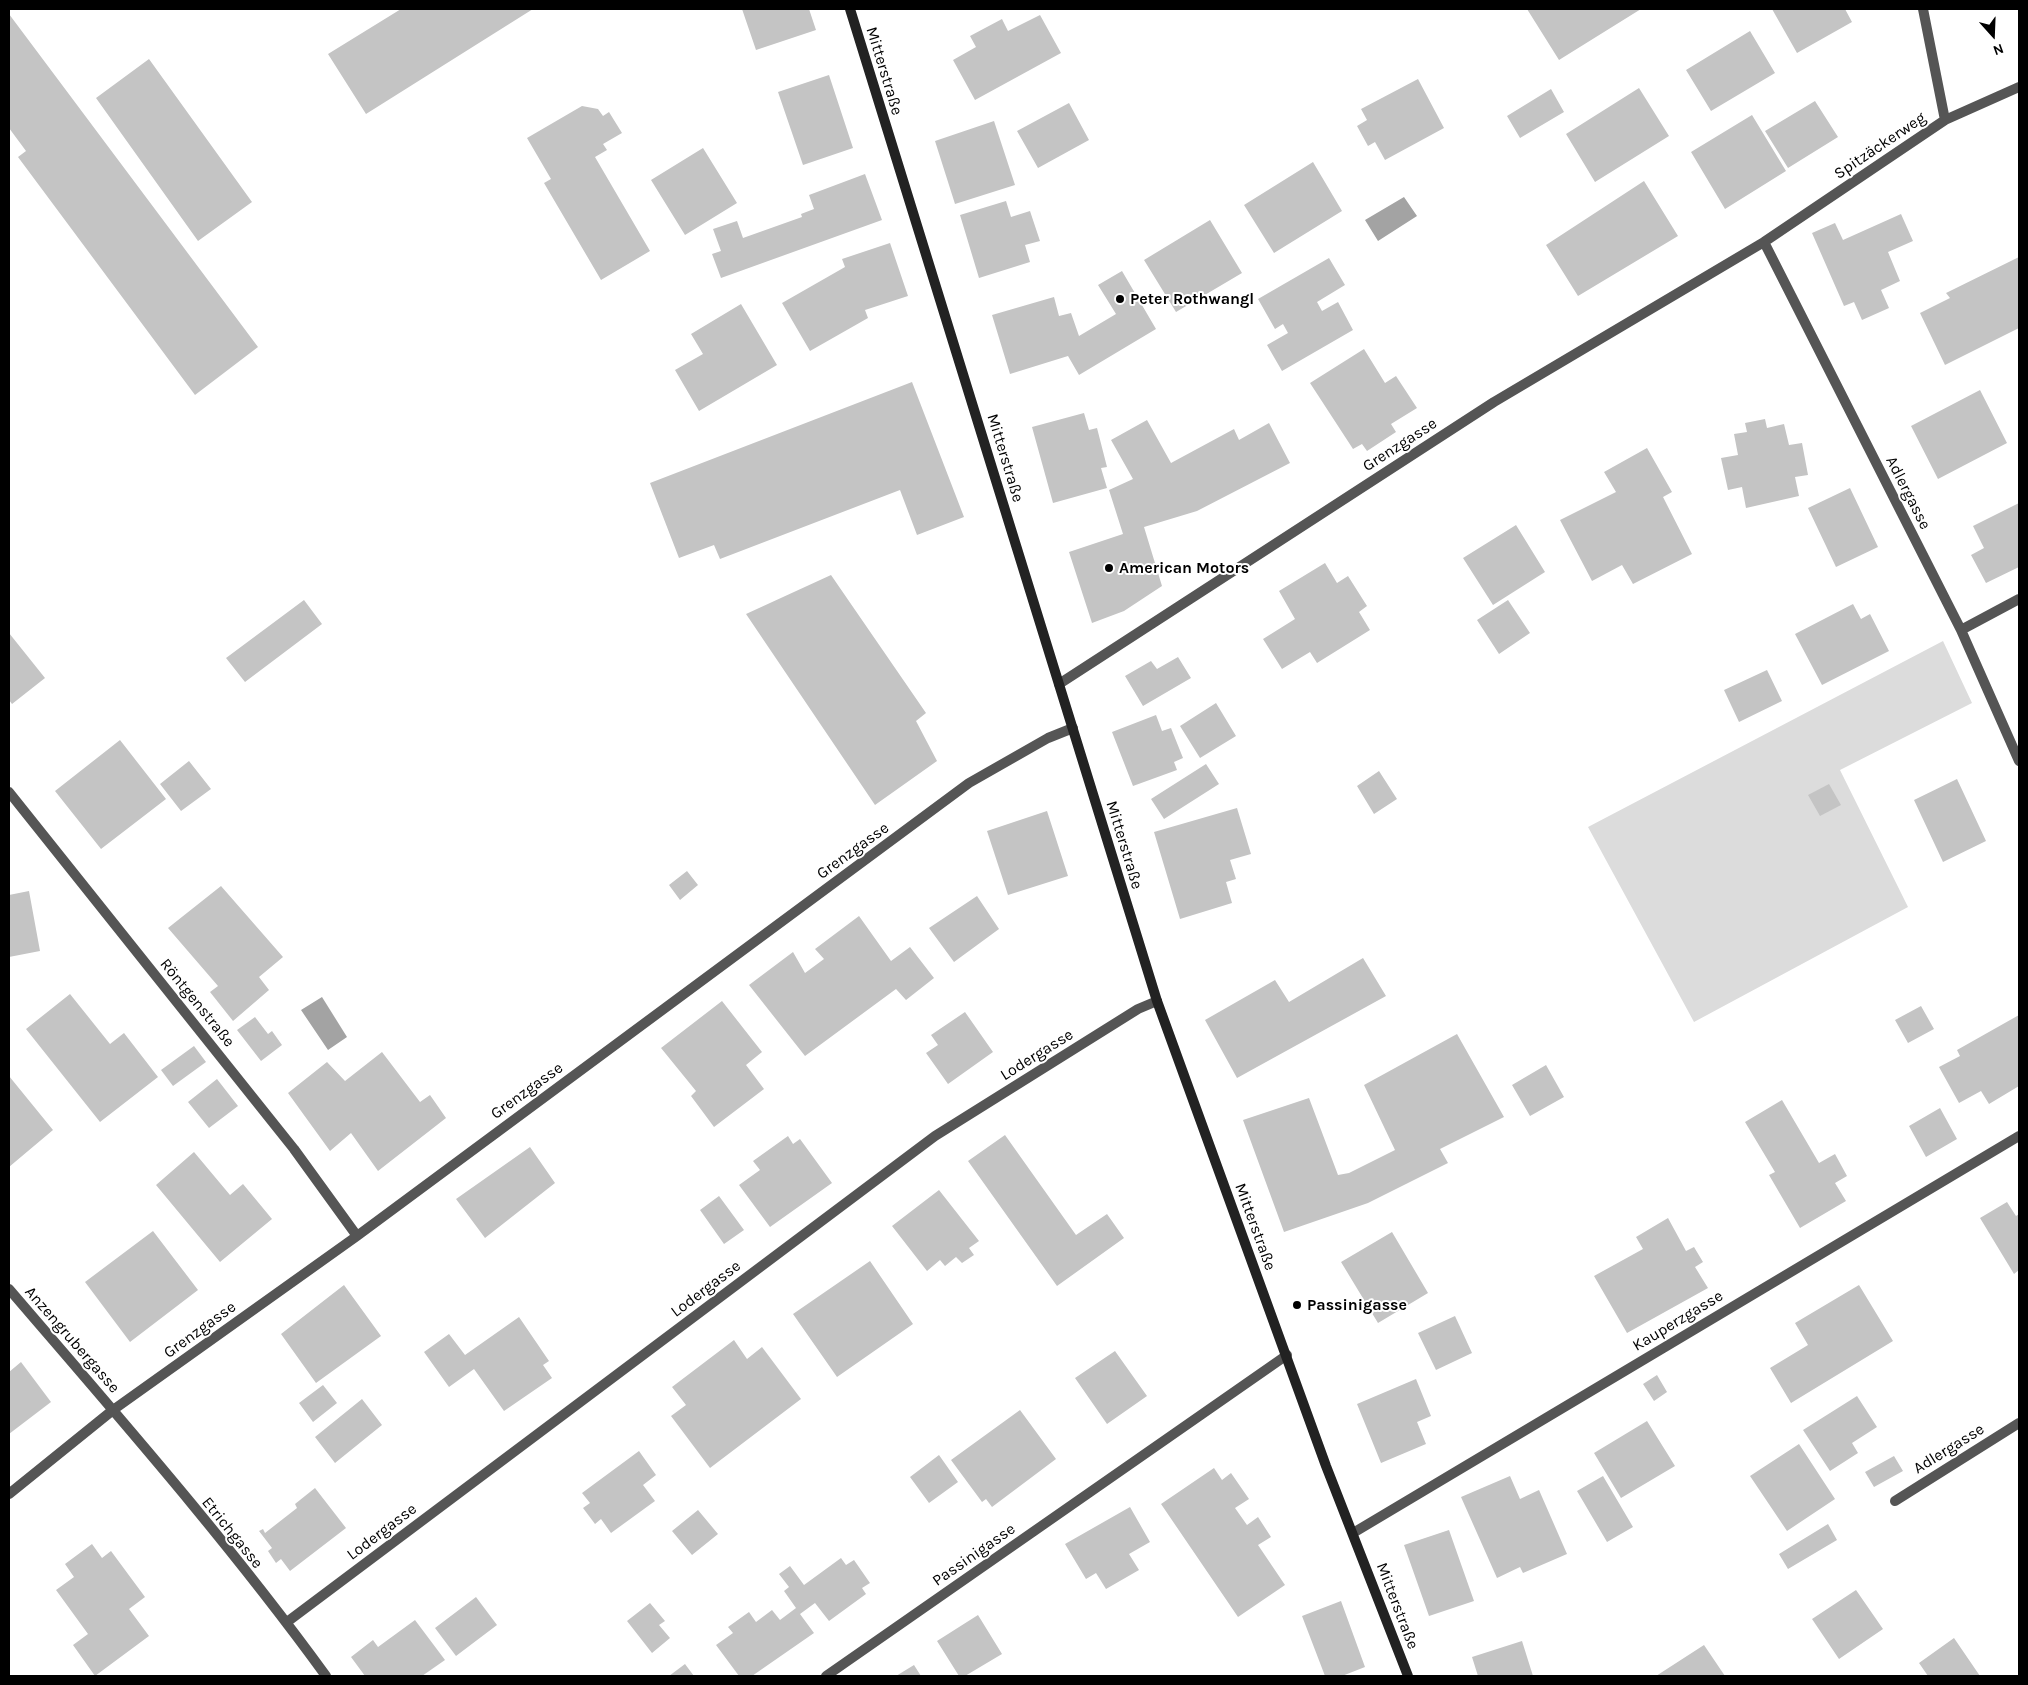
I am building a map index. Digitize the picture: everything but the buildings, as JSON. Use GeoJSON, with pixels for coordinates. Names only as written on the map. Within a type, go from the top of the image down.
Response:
{"type":"FeatureCollection","features":[{"type":"Feature","properties":{"kind":"main road","name":"Mitterstraße"},"geometry":{"type":"LineString","coordinates":[[850,9],[866,66],[1157,1001],[1353,1533],[1408,1676]]}},
{"type":"Feature","properties":{"kind":"street"},"geometry":{"type":"LineString","coordinates":[[1923,9],[1945,120]]}},
{"type":"Feature","properties":{"kind":"street","name":"Spitzäckerweg"},"geometry":{"type":"LineString","coordinates":[[1764,242],[1945,120],[2019,87]]}},
{"type":"Feature","properties":{"kind":"street","name":"Grenzgasse"},"geometry":{"type":"LineString","coordinates":[[1059,684],[1494,402],[1764,242]]}},
{"type":"Feature","properties":{"kind":"street","name":"Adlergasse"},"geometry":{"type":"LineString","coordinates":[[1764,242],[1961,630],[2019,761]]}},
{"type":"Feature","properties":{"kind":"street"},"geometry":{"type":"LineString","coordinates":[[1961,630],[2019,599]]}},
{"type":"Feature","properties":{"kind":"street","name":"Grenzgasse"},"geometry":{"type":"LineString","coordinates":[[9,1494],[112,1410],[357,1236],[970,783],[1048,738],[1073,728]]}},
{"type":"Feature","properties":{"kind":"street","name":"Röntgenstraße"},"geometry":{"type":"LineString","coordinates":[[9,792],[294,1149],[357,1236]]}},
{"type":"Feature","properties":{"kind":"street","name":"Lodergasse"},"geometry":{"type":"LineString","coordinates":[[287,1622],[935,1136],[1138,1009],[1157,1001]]}},
{"type":"Feature","properties":{"kind":"street","name":"Kauperzgasse"},"geometry":{"type":"LineString","coordinates":[[1353,1533],[2019,1136]]}},
{"type":"Feature","properties":{"kind":"street","name":"Anzengrubergasse"},"geometry":{"type":"LineString","coordinates":[[9,1289],[112,1410]]}},
{"type":"Feature","properties":{"kind":"street","name":"Passinigasse"},"geometry":{"type":"LineString","coordinates":[[826,1676],[1287,1355]]}},
{"type":"Feature","properties":{"kind":"street","name":"Etrichgasse"},"geometry":{"type":"LineString","coordinates":[[112,1410],[287,1622],[326,1676]]}},
{"type":"Feature","properties":{"kind":"street","name":"Adlergasse"},"geometry":{"type":"LineString","coordinates":[[1895,1501],[2019,1423]]}},
{"type":"Feature","properties":{"kind":"shaded area"},"geometry":{"type":"Polygon","coordinates":[[[1404,197],[1417,216],[1378,241],[1365,220],[1404,197]]]}},
{"type":"Feature","properties":{"kind":"shaded area"},"geometry":{"type":"Polygon","coordinates":[[[1943,641],[1972,703],[1840,770],[1908,907],[1694,1022],[1588,827],[1943,641]]]}},
{"type":"Feature","properties":{"kind":"shaded area"},"geometry":{"type":"Polygon","coordinates":[[[322,997],[347,1037],[328,1050],[301,1010],[322,997]]]}},
{"type":"Feature","properties":{"kind":"place","name":"Peter Rothwangl"},"geometry":{"type":"Point","coordinates":[1120,299]}},
{"type":"Feature","properties":{"kind":"place","name":"American Motors"},"geometry":{"type":"Point","coordinates":[1109,568]}},
{"type":"Feature","properties":{"kind":"place","name":"Passinigasse"},"geometry":{"type":"Point","coordinates":[1297,1305]}}]}
